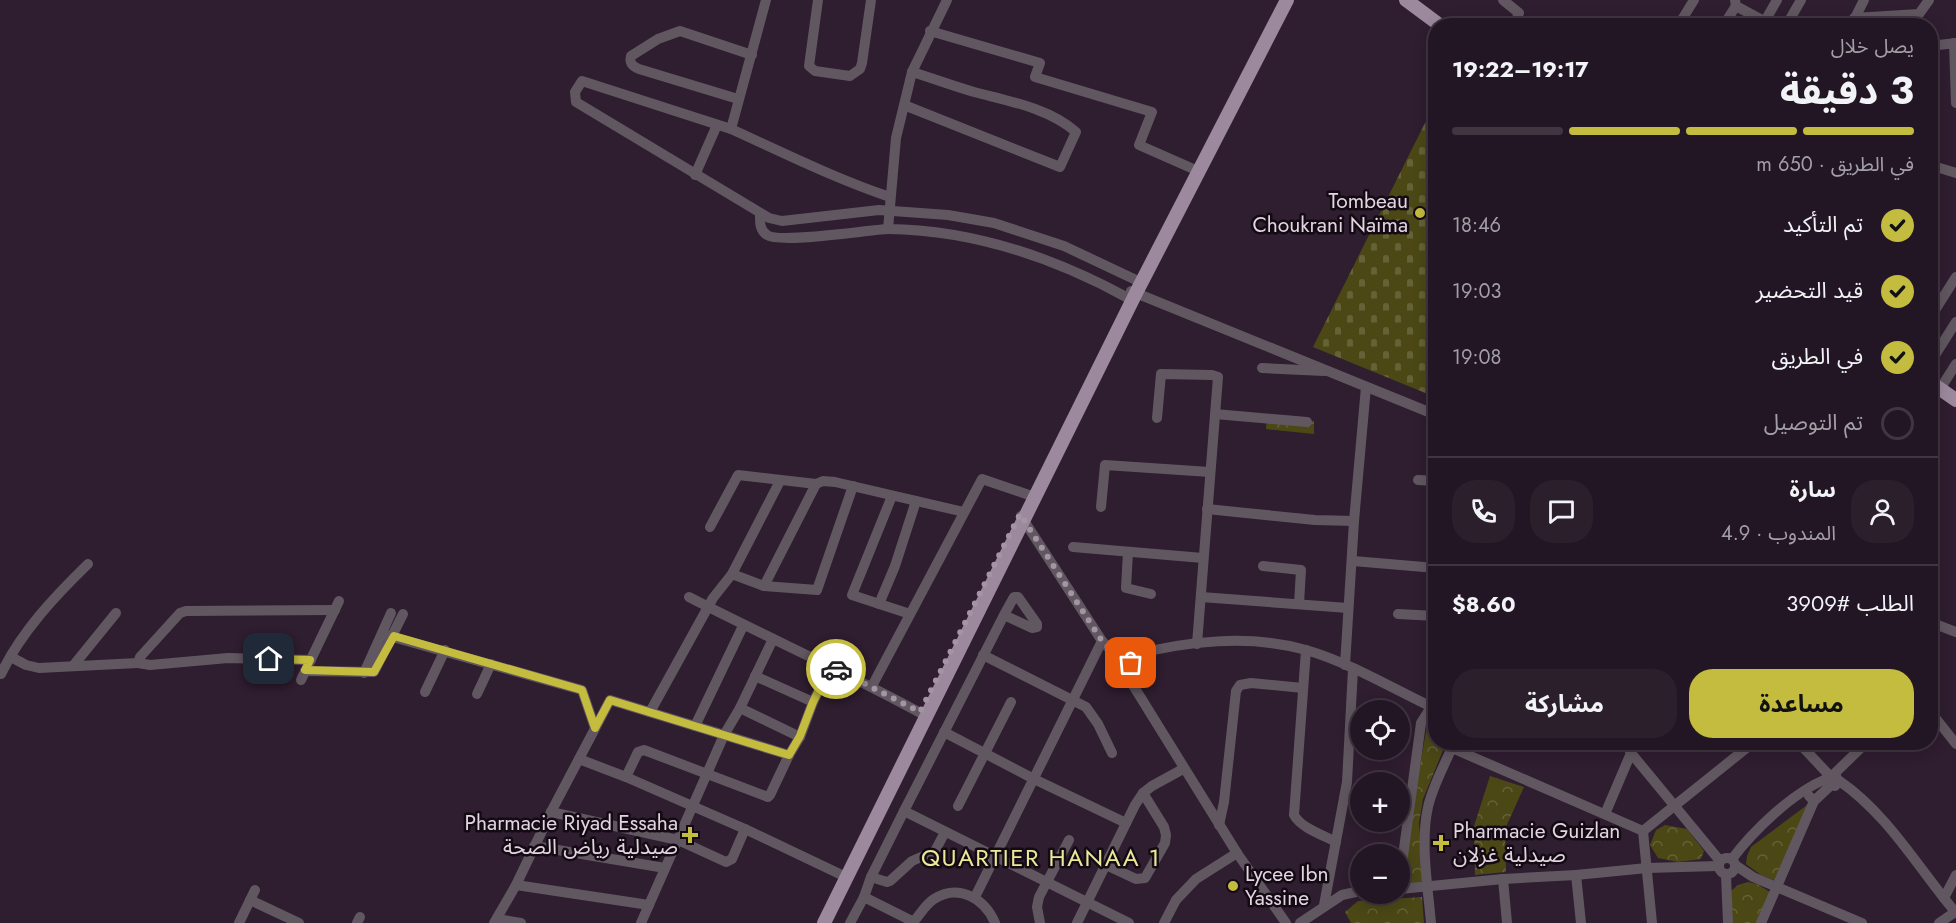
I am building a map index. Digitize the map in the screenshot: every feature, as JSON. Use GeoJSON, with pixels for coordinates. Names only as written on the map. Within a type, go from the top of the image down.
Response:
{"type":"FeatureCollection","features":[{"type":"Feature","properties":{"kind":"main road"},"geometry":{"type":"LineString","coordinates":[[1406,0],[1430,18]]}},
{"type":"Feature","properties":{"kind":"main road"},"geometry":{"type":"LineString","coordinates":[[817,923],[1133,291],[1281,1]]}},
{"type":"Feature","properties":{"kind":"main road"},"geometry":{"type":"LineString","coordinates":[[1938,388],[1956,400]]}},
{"type":"Feature","properties":{"kind":"main road"},"geometry":{"type":"LineString","coordinates":[[1022,517],[1029,495],[1060,441]]}},
{"type":"Feature","properties":{"kind":"main road"},"geometry":{"type":"LineString","coordinates":[[824,923],[842,875]]}},
{"type":"Feature","properties":{"kind":"street"},"geometry":{"type":"LineString","coordinates":[[731,129],[766,0]]}},
{"type":"Feature","properties":{"kind":"street"},"geometry":{"type":"LineString","coordinates":[[818,0],[809,66],[815,71],[850,76],[860,69],[862,63],[871,0]]}},
{"type":"Feature","properties":{"kind":"street"},"geometry":{"type":"LineString","coordinates":[[888,229],[896,138],[912,72],[947,0]]}},
{"type":"Feature","properties":{"kind":"street"},"geometry":{"type":"LineString","coordinates":[[1503,0],[1518,10],[1518,18]]}},
{"type":"Feature","properties":{"kind":"street"},"geometry":{"type":"LineString","coordinates":[[1683,18],[1694,0]]}},
{"type":"Feature","properties":{"kind":"street"},"geometry":{"type":"LineString","coordinates":[[1771,18],[1777,0]]}},
{"type":"Feature","properties":{"kind":"street"},"geometry":{"type":"LineString","coordinates":[[1791,18],[1801,0]]}},
{"type":"Feature","properties":{"kind":"street"},"geometry":{"type":"LineString","coordinates":[[1854,18],[1864,0]]}},
{"type":"Feature","properties":{"kind":"street"},"geometry":{"type":"LineString","coordinates":[[1886,18],[1919,14],[1929,0]]}},
{"type":"Feature","properties":{"kind":"street"},"geometry":{"type":"LineString","coordinates":[[1728,18],[1736,3],[1761,18]]}},
{"type":"Feature","properties":{"kind":"street"},"geometry":{"type":"LineString","coordinates":[[738,99],[639,69],[632,66],[631,56],[658,39],[680,31],[752,55]]}},
{"type":"Feature","properties":{"kind":"street"},"geometry":{"type":"LineString","coordinates":[[930,31],[1040,63],[1035,77],[1152,112],[1139,145],[1195,170]]}},
{"type":"Feature","properties":{"kind":"street"},"geometry":{"type":"LineString","coordinates":[[1938,45],[1955,43],[1956,103]]}},
{"type":"Feature","properties":{"kind":"street"},"geometry":{"type":"LineString","coordinates":[[904,105],[1060,166],[1076,132],[1046,114],[912,72]]}},
{"type":"Feature","properties":{"kind":"street"},"geometry":{"type":"LineString","coordinates":[[890,197],[809,165],[731,129],[582,81],[575,93],[576,102],[769,218],[783,221],[879,210],[948,215],[994,223],[1064,246],[1133,291]]}},
{"type":"Feature","properties":{"kind":"street"},"geometry":{"type":"LineString","coordinates":[[695,174],[717,125]]}},
{"type":"Feature","properties":{"kind":"street"},"geometry":{"type":"LineString","coordinates":[[1938,167],[1956,173]]}},
{"type":"Feature","properties":{"kind":"street"},"geometry":{"type":"LineString","coordinates":[[760,214],[760,225],[764,233],[770,237],[803,237],[888,229],[976,239],[1014,250],[1133,291],[1428,413]]}},
{"type":"Feature","properties":{"kind":"street"},"geometry":{"type":"LineString","coordinates":[[1938,305],[1956,277]]}},
{"type":"Feature","properties":{"kind":"street"},"geometry":{"type":"LineString","coordinates":[[1938,350],[1956,322]]}},
{"type":"Feature","properties":{"kind":"street"},"geometry":{"type":"LineString","coordinates":[[1938,383],[1956,364]]}},
{"type":"Feature","properties":{"kind":"street"},"geometry":{"type":"LineString","coordinates":[[1262,368],[1330,371]]}},
{"type":"Feature","properties":{"kind":"street"},"geometry":{"type":"LineString","coordinates":[[1157,418],[1161,374],[1212,375],[1218,378],[1197,644]]}},
{"type":"Feature","properties":{"kind":"street"},"geometry":{"type":"LineString","coordinates":[[1324,905],[1347,782],[1348,608],[1366,387]]}},
{"type":"Feature","properties":{"kind":"street"},"geometry":{"type":"LineString","coordinates":[[1215,414],[1307,422]]}},
{"type":"Feature","properties":{"kind":"street"},"geometry":{"type":"LineString","coordinates":[[1101,507],[1105,465],[1210,472]]}},
{"type":"Feature","properties":{"kind":"street"},"geometry":{"type":"LineString","coordinates":[[710,527],[723,499],[738,475],[816,484],[826,481],[964,512]]}},
{"type":"Feature","properties":{"kind":"street"},"geometry":{"type":"LineString","coordinates":[[872,686],[982,479],[1029,495]]}},
{"type":"Feature","properties":{"kind":"street"},"geometry":{"type":"LineString","coordinates":[[1418,480],[1428,481]]}},
{"type":"Feature","properties":{"kind":"street"},"geometry":{"type":"LineString","coordinates":[[650,712],[721,585],[732,574],[780,481]]}},
{"type":"Feature","properties":{"kind":"street"},"geometry":{"type":"LineString","coordinates":[[764,585],[816,484]]}},
{"type":"Feature","properties":{"kind":"street"},"geometry":{"type":"LineString","coordinates":[[732,574],[764,585],[817,590],[853,486]]}},
{"type":"Feature","properties":{"kind":"street"},"geometry":{"type":"LineString","coordinates":[[892,496],[852,595],[910,614]]}},
{"type":"Feature","properties":{"kind":"street"},"geometry":{"type":"LineString","coordinates":[[879,604],[916,501]]}},
{"type":"Feature","properties":{"kind":"street"},"geometry":{"type":"LineString","coordinates":[[1207,509],[1316,520],[1354,521]]}},
{"type":"Feature","properties":{"kind":"street"},"geometry":{"type":"LineString","coordinates":[[1022,517],[1102,641],[1117,657]]}},
{"type":"Feature","properties":{"kind":"street"},"geometry":{"type":"LineString","coordinates":[[1073,547],[1203,558]]}},
{"type":"Feature","properties":{"kind":"street"},"geometry":{"type":"LineString","coordinates":[[1128,552],[1126,588],[1151,594]]}},
{"type":"Feature","properties":{"kind":"street"},"geometry":{"type":"LineString","coordinates":[[1353,561],[1428,567]]}},
{"type":"Feature","properties":{"kind":"street"},"geometry":{"type":"LineString","coordinates":[[1,674],[49,603],[88,564]]}},
{"type":"Feature","properties":{"kind":"street"},"geometry":{"type":"LineString","coordinates":[[1263,566],[1301,570],[1299,604]]}},
{"type":"Feature","properties":{"kind":"street"},"geometry":{"type":"LineString","coordinates":[[689,597],[743,626],[872,686],[923,714]]}},
{"type":"Feature","properties":{"kind":"street"},"geometry":{"type":"LineString","coordinates":[[1201,597],[1348,608]]}},
{"type":"Feature","properties":{"kind":"street"},"geometry":{"type":"LineString","coordinates":[[138,663],[140,657],[180,613],[186,611],[337,606],[306,670]]}},
{"type":"Feature","properties":{"kind":"street"},"geometry":{"type":"LineString","coordinates":[[73,666],[116,613]]}},
{"type":"Feature","properties":{"kind":"street"},"geometry":{"type":"LineString","coordinates":[[11,657],[32,667],[150,664],[228,658],[306,670],[364,673],[376,671],[388,635],[391,613]]}},
{"type":"Feature","properties":{"kind":"street"},"geometry":{"type":"LineString","coordinates":[[388,635],[404,614]]}},
{"type":"Feature","properties":{"kind":"street"},"geometry":{"type":"LineString","coordinates":[[1398,614],[1428,616]]}},
{"type":"Feature","properties":{"kind":"street"},"geometry":{"type":"LineString","coordinates":[[850,923],[1004,615]]}},
{"type":"Feature","properties":{"kind":"street"},"geometry":{"type":"LineString","coordinates":[[1938,624],[1956,632]]}},
{"type":"Feature","properties":{"kind":"street"},"geometry":{"type":"LineString","coordinates":[[696,726],[743,626]]}},
{"type":"Feature","properties":{"kind":"street"},"geometry":{"type":"LineString","coordinates":[[388,635],[582,690],[595,728]]}},
{"type":"Feature","properties":{"kind":"street"},"geometry":{"type":"LineString","coordinates":[[641,923],[724,735],[740,708],[773,639]]}},
{"type":"Feature","properties":{"kind":"street"},"geometry":{"type":"LineString","coordinates":[[975,897],[1102,641]]}},
{"type":"Feature","properties":{"kind":"street"},"geometry":{"type":"LineString","coordinates":[[1286,923],[1236,853],[1123,669],[1116,665],[1117,657],[1123,653],[1129,656],[1197,644],[1242,641],[1277,644],[1306,650],[1428,703]]}},
{"type":"Feature","properties":{"kind":"street"},"geometry":{"type":"LineString","coordinates":[[425,692],[445,650]]}},
{"type":"Feature","properties":{"kind":"street"},"geometry":{"type":"LineString","coordinates":[[1306,650],[1294,815],[1308,827],[1336,842]]}},
{"type":"Feature","properties":{"kind":"street"},"geometry":{"type":"LineString","coordinates":[[983,654],[1086,707],[1112,753]]}},
{"type":"Feature","properties":{"kind":"street"},"geometry":{"type":"LineString","coordinates":[[1123,669],[1127,669],[1131,663],[1129,656]]}},
{"type":"Feature","properties":{"kind":"street"},"geometry":{"type":"LineString","coordinates":[[477,694],[491,664]]}},
{"type":"Feature","properties":{"kind":"street"},"geometry":{"type":"LineString","coordinates":[[626,777],[638,753],[644,750],[768,797],[800,736],[813,702],[831,666]]}},
{"type":"Feature","properties":{"kind":"street"},"geometry":{"type":"LineString","coordinates":[[755,676],[813,702]]}},
{"type":"Feature","properties":{"kind":"street"},"geometry":{"type":"LineString","coordinates":[[1219,825],[1224,802],[1236,691],[1240,685],[1251,683],[1303,688]]}},
{"type":"Feature","properties":{"kind":"street"},"geometry":{"type":"LineString","coordinates":[[521,923],[496,921],[610,700],[789,755]]}},
{"type":"Feature","properties":{"kind":"street"},"geometry":{"type":"LineString","coordinates":[[958,806],[1011,702]]}},
{"type":"Feature","properties":{"kind":"street"},"geometry":{"type":"LineString","coordinates":[[740,708],[800,736]]}},
{"type":"Feature","properties":{"kind":"street"},"geometry":{"type":"LineString","coordinates":[[1405,844],[1421,723],[1428,714]]}},
{"type":"Feature","properties":{"kind":"street"},"geometry":{"type":"LineString","coordinates":[[1938,721],[1956,744]]}},
{"type":"Feature","properties":{"kind":"street"},"geometry":{"type":"LineString","coordinates":[[944,732],[1126,823]]}},
{"type":"Feature","properties":{"kind":"street"},"geometry":{"type":"LineString","coordinates":[[1431,923],[1425,832],[1428,808],[1451,750]]}},
{"type":"Feature","properties":{"kind":"street"},"geometry":{"type":"LineString","coordinates":[[1464,750],[1643,831]]}},
{"type":"Feature","properties":{"kind":"street"},"geometry":{"type":"LineString","coordinates":[[1605,814],[1625,750]]}},
{"type":"Feature","properties":{"kind":"street"},"geometry":{"type":"LineString","coordinates":[[1631,750],[1719,864],[1720,872],[1731,868],[1862,923]]}},
{"type":"Feature","properties":{"kind":"street"},"geometry":{"type":"LineString","coordinates":[[1643,831],[1676,807],[1744,750]]}},
{"type":"Feature","properties":{"kind":"street"},"geometry":{"type":"LineString","coordinates":[[1805,750],[1831,779],[1857,793],[1883,820],[1944,898],[1955,913],[1939,923]]}},
{"type":"Feature","properties":{"kind":"street"},"geometry":{"type":"LineString","coordinates":[[1761,923],[1814,801],[1831,779],[1859,750]]}},
{"type":"Feature","properties":{"kind":"street"},"geometry":{"type":"LineString","coordinates":[[579,759],[745,829],[842,875]]}},
{"type":"Feature","properties":{"kind":"street"},"geometry":{"type":"LineString","coordinates":[[1077,923],[1143,793],[1183,769]]}},
{"type":"Feature","properties":{"kind":"street"},"geometry":{"type":"LineString","coordinates":[[1728,923],[1731,868],[1745,841],[1805,792],[1831,779]]}},
{"type":"Feature","properties":{"kind":"street"},"geometry":{"type":"LineString","coordinates":[[1805,792],[1814,801]]}},
{"type":"Feature","properties":{"kind":"street"},"geometry":{"type":"LineString","coordinates":[[1106,865],[1136,879],[1145,878],[1165,843],[1164,827],[1143,793]]}},
{"type":"Feature","properties":{"kind":"street"},"geometry":{"type":"LineString","coordinates":[[904,811],[1129,923]]}},
{"type":"Feature","properties":{"kind":"street"},"geometry":{"type":"LineString","coordinates":[[551,812],[678,840],[726,862],[729,862],[745,829]]}},
{"type":"Feature","properties":{"kind":"street"},"geometry":{"type":"LineString","coordinates":[[1643,831],[1652,923]]}},
{"type":"Feature","properties":{"kind":"street"},"geometry":{"type":"LineString","coordinates":[[871,877],[890,881],[912,861],[935,850],[945,832]]}},
{"type":"Feature","properties":{"kind":"street"},"geometry":{"type":"LineString","coordinates":[[1040,923],[1037,903],[1069,840]]}},
{"type":"Feature","properties":{"kind":"street"},"geometry":{"type":"LineString","coordinates":[[534,846],[665,868]]}},
{"type":"Feature","properties":{"kind":"street"},"geometry":{"type":"LineString","coordinates":[[1164,923],[1176,900],[1196,879],[1236,853]]}},
{"type":"Feature","properties":{"kind":"street"},"geometry":{"type":"LineString","coordinates":[[1410,889],[1503,879],[1719,864]]}},
{"type":"Feature","properties":{"kind":"street"},"geometry":{"type":"LineString","coordinates":[[1576,875],[1581,923]]}},
{"type":"Feature","properties":{"kind":"street"},"geometry":{"type":"LineString","coordinates":[[1944,898],[1956,875]]}},
{"type":"Feature","properties":{"kind":"street"},"geometry":{"type":"LineString","coordinates":[[1503,879],[1507,923]]}},
{"type":"Feature","properties":{"kind":"street"},"geometry":{"type":"LineString","coordinates":[[516,885],[649,905]]}},
{"type":"Feature","properties":{"kind":"street"},"geometry":{"type":"LineString","coordinates":[[864,897],[898,919],[909,920],[915,920],[931,901],[938,897],[958,894],[975,897],[984,905],[995,923]]}},
{"type":"Feature","properties":{"kind":"street"},"geometry":{"type":"LineString","coordinates":[[1300,923],[1324,905],[1350,894]]}},
{"type":"Feature","properties":{"kind":"street"},"geometry":{"type":"LineString","coordinates":[[239,923],[252,895],[299,923]]}},
{"type":"Feature","properties":{"kind":"green space"},"geometry":{"type":"Polygon","coordinates":[[[1428,117],[1428,394],[1313,347],[1428,117]]]}},
{"type":"Feature","properties":{"kind":"green space"},"geometry":{"type":"Polygon","coordinates":[[[1267,417],[1314,421],[1314,434],[1266,429],[1267,417]]]}},
{"type":"Feature","properties":{"kind":"green space"},"geometry":{"type":"Polygon","coordinates":[[[1428,721],[1428,750],[1443,750],[1423,799],[1419,823],[1423,883],[1410,884],[1410,844],[1407,844],[1428,721]]]}},
{"type":"Feature","properties":{"kind":"green space"},"geometry":{"type":"Polygon","coordinates":[[[1490,776],[1524,787],[1505,829],[1506,872],[1475,875],[1474,826],[1490,776]]]}},
{"type":"Feature","properties":{"kind":"green space"},"geometry":{"type":"Polygon","coordinates":[[[1807,805],[1776,881],[1761,875],[1746,864],[1751,847],[1807,805]]]}},
{"type":"Feature","properties":{"kind":"green space"},"geometry":{"type":"Polygon","coordinates":[[[1665,825],[1687,829],[1704,851],[1701,859],[1678,862],[1658,858],[1650,845],[1656,830],[1665,825]]]}},
{"type":"Feature","properties":{"kind":"green space"},"geometry":{"type":"Polygon","coordinates":[[[1748,882],[1757,884],[1770,892],[1757,923],[1732,923],[1731,891],[1738,885],[1748,882]]]}},
{"type":"Feature","properties":{"kind":"green space"},"geometry":{"type":"Polygon","coordinates":[[[1422,897],[1424,923],[1351,923],[1345,912],[1354,904],[1410,904],[1410,898],[1422,897]]]}},
{"type":"Feature","properties":{"kind":"way so far"},"geometry":{"type":"LineString","coordinates":[[836,669],[920,712],[1020,514],[1102,641],[1117,657],[1123,653],[1129,656],[1131,663]]}},
{"type":"Feature","properties":{"kind":"place","name":"Tombeau Choukrani Naïma"},"geometry":{"type":"Point","coordinates":[1420,213]}},
{"type":"Feature","properties":{"kind":"place","name":"Pharmacie Riyad Essaha صيدلية رياض الصحة"},"geometry":{"type":"Point","coordinates":[690,835]}},
{"type":"Feature","properties":{"kind":"place","name":"Pharmacie Guizlan صيدلية غزلان"},"geometry":{"type":"Point","coordinates":[1441,843]}},
{"type":"Feature","properties":{"kind":"place","name":"Lycee Ibn Yassine"},"geometry":{"type":"Point","coordinates":[1233,886]}},
{"type":"Feature","properties":{"kind":"district","name":"QUARTIER HANAA 1"},"geometry":{"type":"Point","coordinates":[1041,857]}},
{"type":"Feature","properties":{"kind":"route"},"geometry":{"type":"LineString","coordinates":[[269,659],[310,660],[305,670],[374,672],[394,636],[582,690],[595,728],[610,700],[786,755],[792,752],[831,666],[836,669]]}}]}
